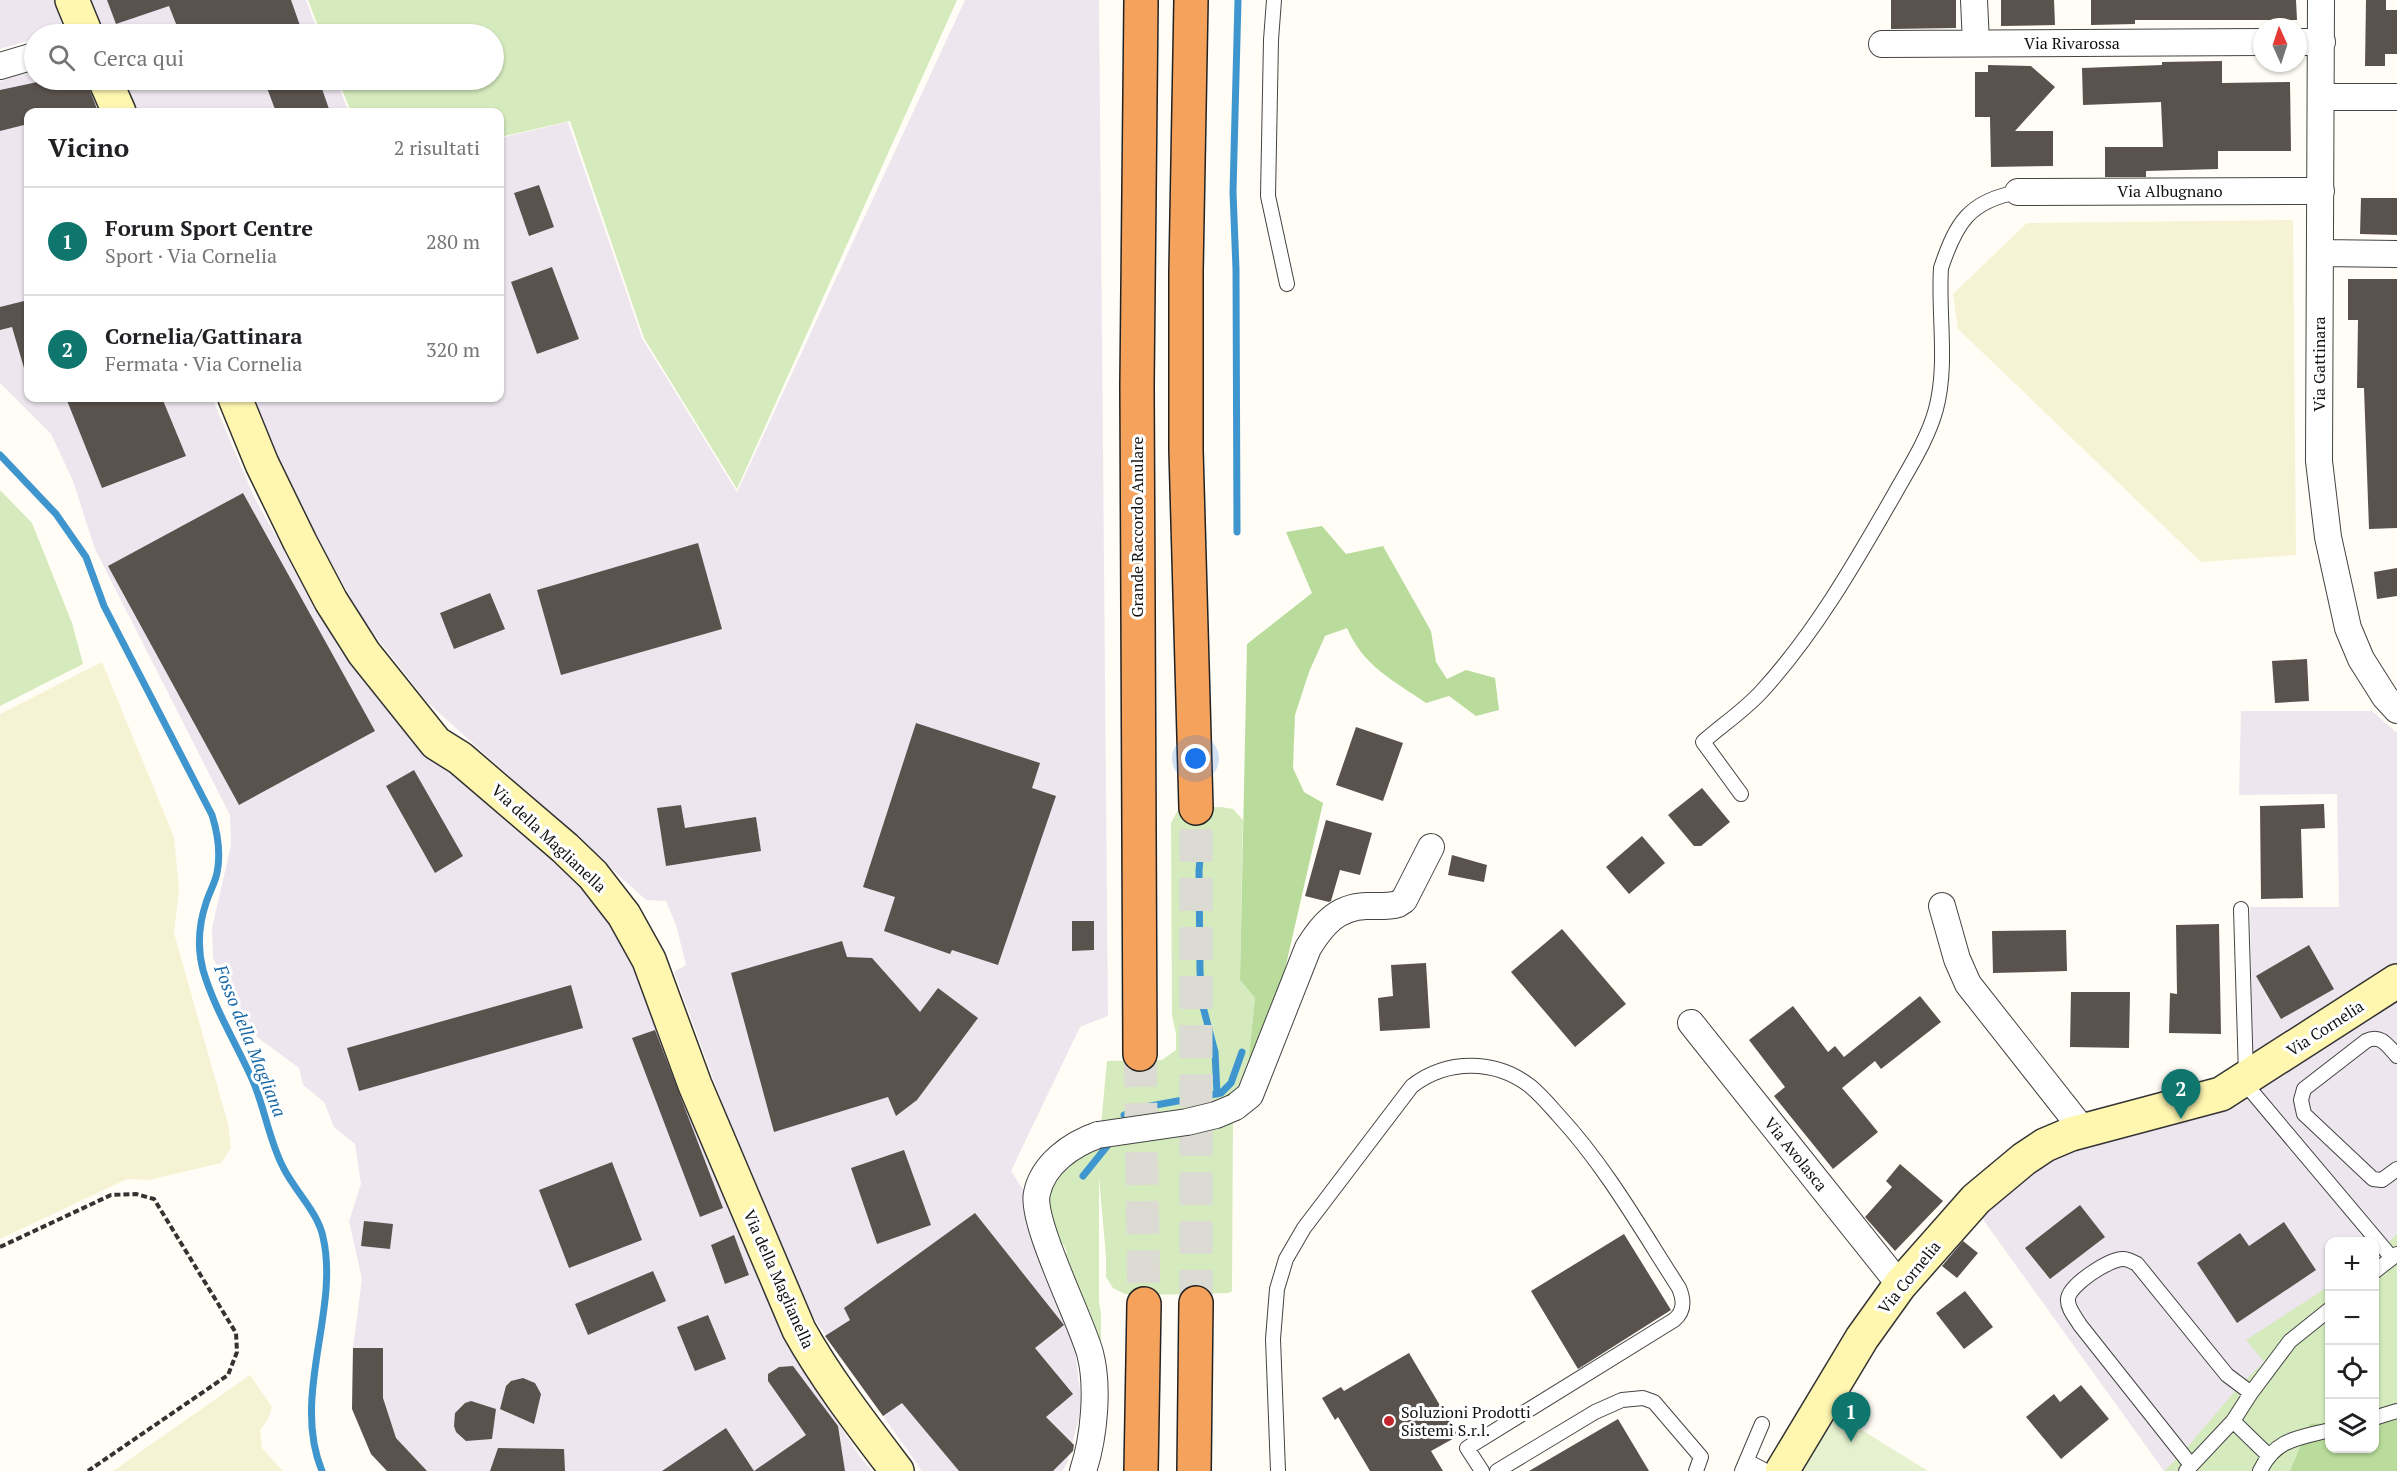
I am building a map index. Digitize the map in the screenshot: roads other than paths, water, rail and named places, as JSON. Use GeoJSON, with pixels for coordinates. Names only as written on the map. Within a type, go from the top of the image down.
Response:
{"type":"FeatureCollection","features":[{"type":"Feature","properties":{"kind":"highway","name":"Grande Raccordo Anulare"},"geometry":{"type":"LineString","coordinates":[[1140,1054],[1137,385],[1141,0]]}},
{"type":"Feature","properties":{"kind":"highway"},"geometry":{"type":"LineString","coordinates":[[1191,0],[1186,271],[1186,450],[1196,808]]}},
{"type":"Feature","properties":{"kind":"highway"},"geometry":{"type":"LineString","coordinates":[[1142,1471],[1144,1304]]}},
{"type":"Feature","properties":{"kind":"highway"},"geometry":{"type":"LineString","coordinates":[[1194,1471],[1196,1304]]}},
{"type":"Feature","properties":{"kind":"street"},"geometry":{"type":"LineString","coordinates":[[72,0],[82,24]]}},
{"type":"Feature","properties":{"kind":"street"},"geometry":{"type":"LineString","coordinates":[[1974,0],[1976,43]]}},
{"type":"Feature","properties":{"kind":"street","name":"Via Gattinara"},"geometry":{"type":"LineString","coordinates":[[2321,0],[2310,42],[2322,97],[2319,462],[2325,521],[2352,640],[2379,688],[2397,710]]}},
{"type":"Feature","properties":{"kind":"street","name":"Via Rivarossa"},"geometry":{"type":"LineString","coordinates":[[1882,44],[2253,42]]}},
{"type":"Feature","properties":{"kind":"street"},"geometry":{"type":"LineString","coordinates":[[0,66],[24,59]]}},
{"type":"Feature","properties":{"kind":"street"},"geometry":{"type":"LineString","coordinates":[[109,90],[117,108]]}},
{"type":"Feature","properties":{"kind":"street"},"geometry":{"type":"LineString","coordinates":[[2322,97],[2397,97]]}},
{"type":"Feature","properties":{"kind":"street","name":"Via Albugnano"},"geometry":{"type":"LineString","coordinates":[[2019,192],[2321,191]]}},
{"type":"Feature","properties":{"kind":"street"},"geometry":{"type":"LineString","coordinates":[[2321,253],[2397,254]]}},
{"type":"Feature","properties":{"kind":"street","name":"Via della Maglianella"},"geometry":{"type":"LineString","coordinates":[[237,402],[262,464],[300,542],[331,601],[364,653],[436,743],[460,758],[565,848],[593,875],[624,915],[649,960],[695,1085],[799,1329],[815,1359],[897,1471]]}},
{"type":"Feature","properties":{"kind":"street"},"geometry":{"type":"LineString","coordinates":[[1083,1471],[1092,1422],[1094,1392],[1090,1355],[1080,1323],[1040,1223],[1036,1194],[1052,1163],[1062,1154],[1098,1135],[1187,1122],[1216,1115],[1235,1107],[1250,1095],[1308,948],[1320,928],[1331,917],[1345,910],[1398,904],[1404,900],[1431,847]]}},
{"type":"Feature","properties":{"kind":"street"},"geometry":{"type":"LineString","coordinates":[[1942,906],[1957,959],[1968,984],[2083,1130]]}},
{"type":"Feature","properties":{"kind":"street","name":"Via Cornelia"},"geometry":{"type":"LineString","coordinates":[[1782,1471],[1862,1338],[1900,1285],[1986,1189],[2040,1148],[2062,1137],[2207,1099],[2245,1080],[2397,981]]}},
{"type":"Feature","properties":{"kind":"street","name":"Via Avolasca"},"geometry":{"type":"LineString","coordinates":[[1691,1023],[1900,1285]]}},
{"type":"Feature","properties":{"kind":"lane"},"geometry":{"type":"LineString","coordinates":[[1274,0],[1268,196],[1287,284]]}},
{"type":"Feature","properties":{"kind":"lane"},"geometry":{"type":"LineString","coordinates":[[1741,794],[1703,742],[1760,693],[1789,658],[1832,598],[1868,541],[1913,460],[1931,425],[1936,409],[1941,385],[1941,268],[1947,251],[1956,232],[1970,213],[1981,203],[1996,196],[2019,192]]}},
{"type":"Feature","properties":{"kind":"lane"},"geometry":{"type":"LineString","coordinates":[[2241,909],[2245,1080],[2395,1256],[2379,1268]]}},
{"type":"Feature","properties":{"kind":"lane"},"geometry":{"type":"LineString","coordinates":[[2397,1056],[2381,1039],[2374,1038],[2366,1041],[2304,1089],[2301,1100],[2304,1114],[2373,1179],[2382,1180],[2397,1169]]}},
{"type":"Feature","properties":{"kind":"lane"},"geometry":{"type":"LineString","coordinates":[[1278,1471],[1272,1339],[1277,1288],[1286,1259],[1304,1228],[1412,1086],[1436,1071],[1462,1065],[1483,1067],[1509,1074],[1530,1086],[1580,1138],[1678,1288],[1683,1303],[1682,1312],[1674,1320],[1467,1448],[1482,1471]]}},
{"type":"Feature","properties":{"kind":"lane"},"geometry":{"type":"LineString","coordinates":[[2251,1393],[2227,1375],[2137,1264],[2122,1259],[2104,1266],[2074,1286],[2067,1296],[2068,1304],[2080,1325],[2188,1468],[2233,1421],[2290,1341],[2325,1313]]}},
{"type":"Feature","properties":{"kind":"lane"},"geometry":{"type":"LineString","coordinates":[[1497,1471],[1595,1412],[1622,1400],[1643,1398],[1654,1402],[1701,1457],[1696,1471]]}},
{"type":"Feature","properties":{"kind":"lane"},"geometry":{"type":"LineString","coordinates":[[2379,1416],[2397,1411]]}},
{"type":"Feature","properties":{"kind":"lane"},"geometry":{"type":"LineString","coordinates":[[2233,1421],[2268,1455]]}},
{"type":"Feature","properties":{"kind":"lane"},"geometry":{"type":"LineString","coordinates":[[1762,1424],[1744,1466],[1766,1471]]}},
{"type":"Feature","properties":{"kind":"lane"},"geometry":{"type":"LineString","coordinates":[[2260,1471],[2268,1455],[2289,1441],[2325,1430]]}},
{"type":"Feature","properties":{"kind":"waterway"},"geometry":{"type":"LineString","coordinates":[[1237,532],[1236,269],[1233,192],[1238,0]]}},
{"type":"Feature","properties":{"kind":"waterway","name":"Fosso della Magliana"},"geometry":{"type":"LineString","coordinates":[[0,455],[56,514],[86,557],[104,606],[212,815],[219,858],[216,877],[200,927],[199,944],[203,970],[219,1012],[253,1081],[278,1157],[311,1210],[323,1237],[327,1265],[326,1294],[311,1413],[314,1442],[322,1471]]}},
{"type":"Feature","properties":{"kind":"waterway","name":"Grande Raccordo Anulare"},"geometry":{"type":"LineString","coordinates":[[1208,833],[1201,849],[1199,870],[1200,971],[1202,1003],[1215,1052],[1217,1094]]}},
{"type":"Feature","properties":{"kind":"waterway","name":"Grande Raccordo Anulare"},"geometry":{"type":"LineString","coordinates":[[1124,1115],[1145,1107],[1221,1093],[1231,1083],[1242,1052]]}},
{"type":"Feature","properties":{"kind":"waterway"},"geometry":{"type":"LineString","coordinates":[[1083,1176],[1112,1140]]}},
{"type":"Feature","properties":{"kind":"tunnel"},"geometry":{"type":"LineString","coordinates":[[1196,808],[1196,1303]]}},
{"type":"Feature","properties":{"kind":"tunnel"},"geometry":{"type":"LineString","coordinates":[[1140,1054],[1144,1304]]}},
{"type":"Feature","properties":{"kind":"place","name":"Cornelia/Gattinara"},"geometry":{"type":"Point","coordinates":[2181,1119]}},
{"type":"Feature","properties":{"kind":"place","name":"Soluzioni Prodotti Sistemi S.r.l."},"geometry":{"type":"Point","coordinates":[1389,1421]}},
{"type":"Feature","properties":{"kind":"place","name":"Forum Sport Centre"},"geometry":{"type":"Point","coordinates":[1851,1442]}}]}
